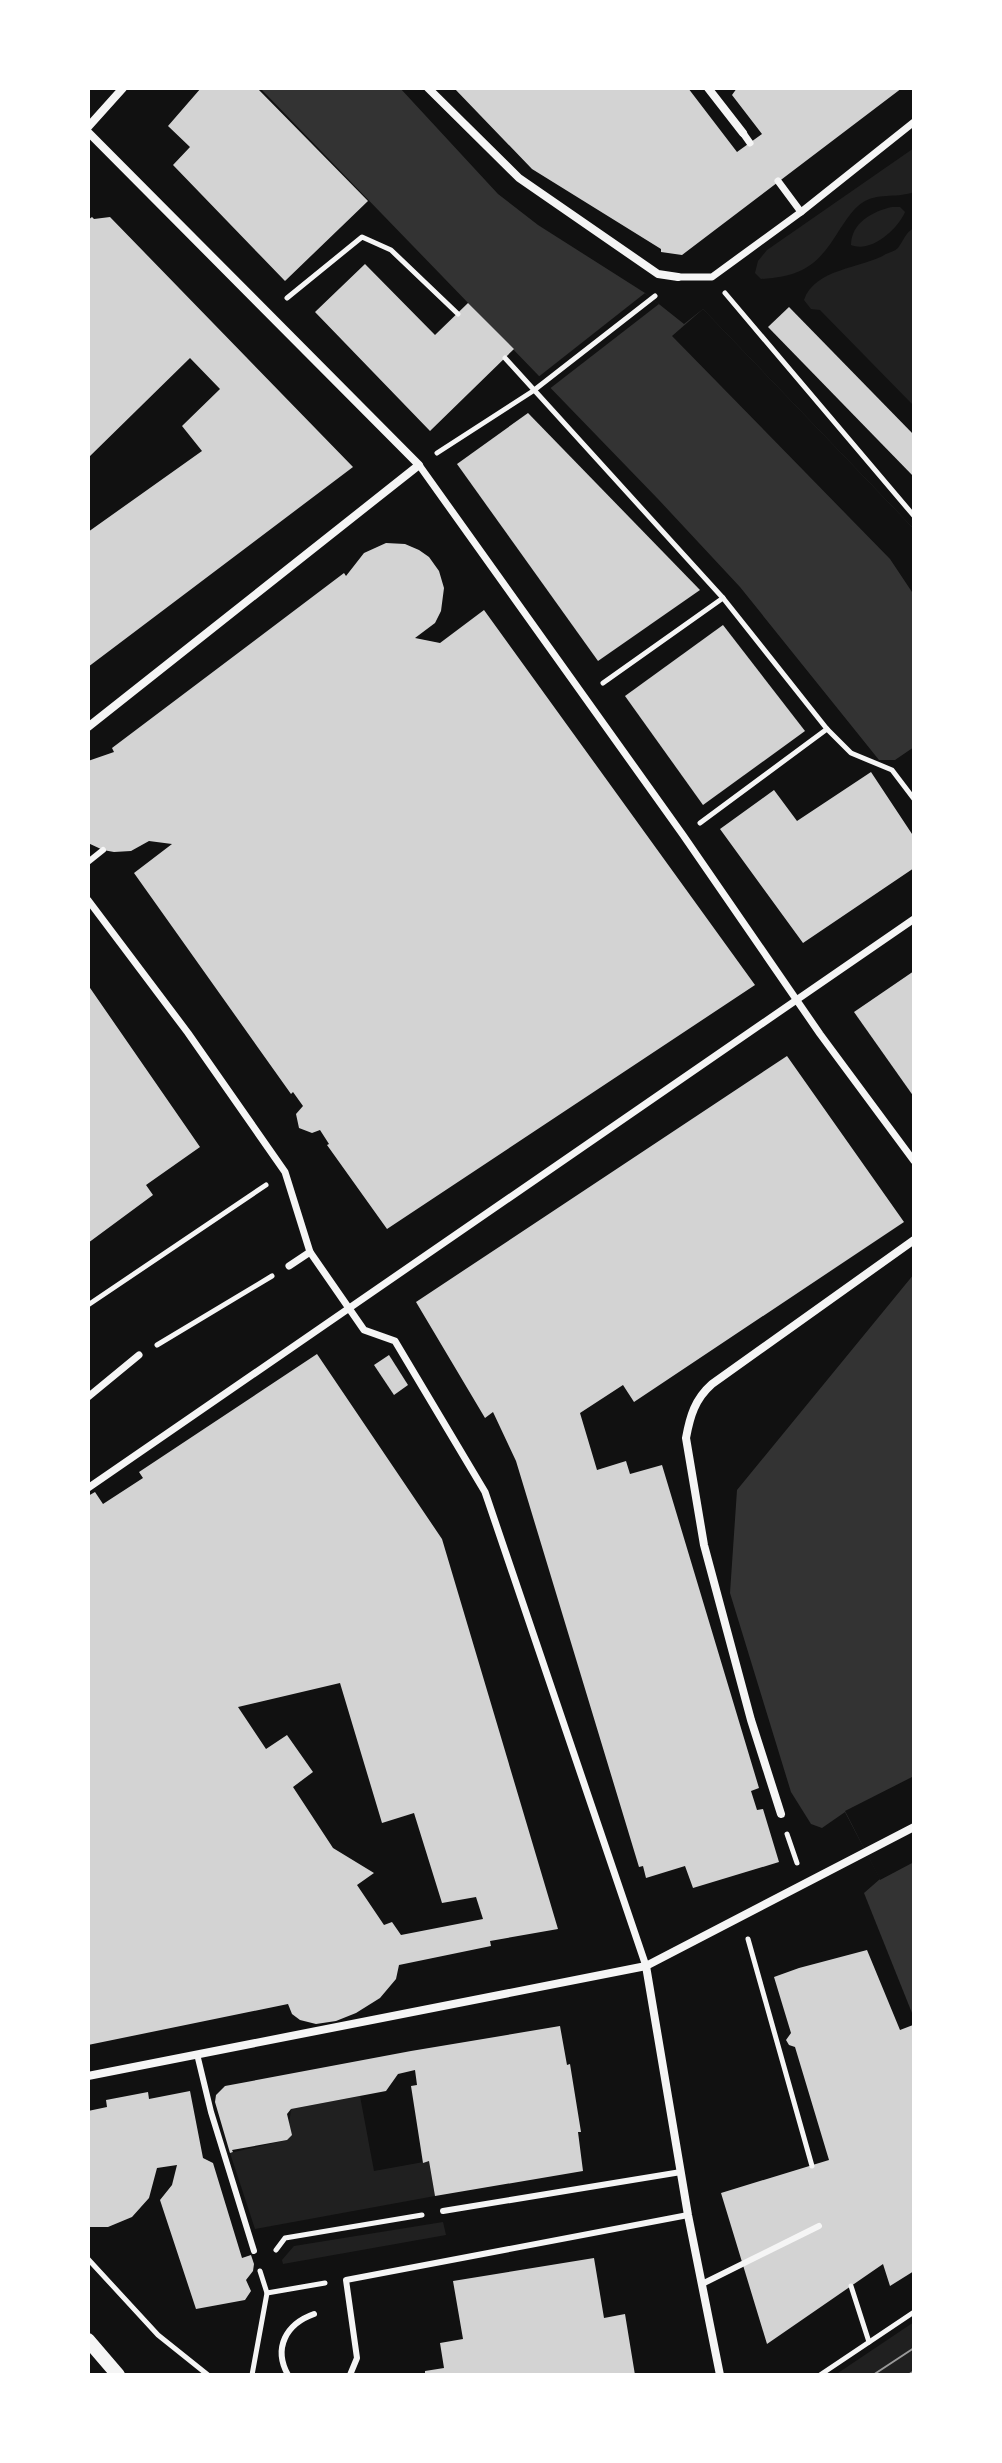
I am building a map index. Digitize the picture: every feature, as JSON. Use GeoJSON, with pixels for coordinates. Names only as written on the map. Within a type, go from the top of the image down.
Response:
{"type":"FeatureCollection","features":[{"type":"Feature","properties":{"kind":"street"},"geometry":{"type":"LineString","coordinates":[[123,88],[88,130],[419,465],[683,835],[796,1000],[914,1161]]}},
{"type":"Feature","properties":{"kind":"street"},"geometry":{"type":"LineString","coordinates":[[428,88],[519,178],[658,274],[678,277],[712,277],[801,212],[914,122]]}},
{"type":"Feature","properties":{"kind":"street"},"geometry":{"type":"LineString","coordinates":[[708,88],[750,143]]}},
{"type":"Feature","properties":{"kind":"street"},"geometry":{"type":"LineString","coordinates":[[778,181],[801,212]]}},
{"type":"Feature","properties":{"kind":"street"},"geometry":{"type":"LineString","coordinates":[[88,727],[419,465]]}},
{"type":"Feature","properties":{"kind":"street"},"geometry":{"type":"LineString","coordinates":[[88,900],[188,1033],[285,1172],[310,1252],[364,1330],[395,1341],[485,1492],[646,1966],[688,2215],[720,2375]]}},
{"type":"Feature","properties":{"kind":"street"},"geometry":{"type":"LineString","coordinates":[[88,1488],[914,919]]}},
{"type":"Feature","properties":{"kind":"street"},"geometry":{"type":"LineString","coordinates":[[781,1814],[751,1720],[704,1545],[686,1438],[689,1421],[700,1394],[712,1384],[914,1240]]}},
{"type":"Feature","properties":{"kind":"street"},"geometry":{"type":"LineString","coordinates":[[289,1266],[310,1252]]}},
{"type":"Feature","properties":{"kind":"street"},"geometry":{"type":"LineString","coordinates":[[88,1397],[139,1355]]}},
{"type":"Feature","properties":{"kind":"street"},"geometry":{"type":"LineString","coordinates":[[88,2076],[646,1966],[914,1827]]}},
{"type":"Feature","properties":{"kind":"street"},"geometry":{"type":"LineString","coordinates":[[88,2340],[118,2375]]}},
{"type":"Feature","properties":{"kind":"lane"},"geometry":{"type":"LineString","coordinates":[[88,862],[103,850]]}},
{"type":"Feature","properties":{"kind":"lane"},"geometry":{"type":"LineString","coordinates":[[197,2054],[211,2112],[254,2251]]}},
{"type":"Feature","properties":{"kind":"lane"},"geometry":{"type":"LineString","coordinates":[[443,2211],[681,2172]]}},
{"type":"Feature","properties":{"kind":"lane"},"geometry":{"type":"LineString","coordinates":[[350,2375],[357,2358],[346,2280],[688,2215]]}},
{"type":"Feature","properties":{"kind":"lane"},"geometry":{"type":"LineString","coordinates":[[702,2284],[819,2226]]}},
{"type":"Feature","properties":{"kind":"lane"},"geometry":{"type":"LineString","coordinates":[[288,2375],[283,2366],[282,2341],[297,2321],[314,2314]]}},
{"type":"Feature","properties":{"kind":"path"},"geometry":{"type":"LineString","coordinates":[[268,315],[362,237],[391,250],[458,314]]}},
{"type":"Feature","properties":{"kind":"path"},"geometry":{"type":"LineString","coordinates":[[712,277],[914,516]]}},
{"type":"Feature","properties":{"kind":"path"},"geometry":{"type":"LineString","coordinates":[[419,465],[533,391],[652,298]]}},
{"type":"Feature","properties":{"kind":"path"},"geometry":{"type":"LineString","coordinates":[[505,358],[723,598],[827,729],[851,753],[892,770],[914,799]]}},
{"type":"Feature","properties":{"kind":"path"},"geometry":{"type":"LineString","coordinates":[[585,696],[723,598]]}},
{"type":"Feature","properties":{"kind":"path"},"geometry":{"type":"LineString","coordinates":[[683,835],[827,729]]}},
{"type":"Feature","properties":{"kind":"path"},"geometry":{"type":"LineString","coordinates":[[88,1305],[285,1172]]}},
{"type":"Feature","properties":{"kind":"path"},"geometry":{"type":"LineString","coordinates":[[139,1355],[289,1266]]}},
{"type":"Feature","properties":{"kind":"path"},"geometry":{"type":"LineString","coordinates":[[781,1814],[804,1885]]}},
{"type":"Feature","properties":{"kind":"path"},"geometry":{"type":"LineString","coordinates":[[742,1916],[812,2166]]}},
{"type":"Feature","properties":{"kind":"path"},"geometry":{"type":"LineString","coordinates":[[273,2254],[285,2238],[443,2211]]}},
{"type":"Feature","properties":{"kind":"path"},"geometry":{"type":"LineString","coordinates":[[252,2375],[267,2293],[254,2251]]}},
{"type":"Feature","properties":{"kind":"path"},"geometry":{"type":"LineString","coordinates":[[88,2259],[158,2335],[208,2375]]}},
{"type":"Feature","properties":{"kind":"path"},"geometry":{"type":"LineString","coordinates":[[260,2270],[267,2262]]}},
{"type":"Feature","properties":{"kind":"path"},"geometry":{"type":"LineString","coordinates":[[267,2293],[346,2280]]}},
{"type":"Feature","properties":{"kind":"path"},"geometry":{"type":"LineString","coordinates":[[851,2286],[869,2342]]}},
{"type":"Feature","properties":{"kind":"path"},"geometry":{"type":"LineString","coordinates":[[820,2375],[914,2312]]}},
{"type":"Feature","properties":{"kind":"shaded area"},"geometry":{"type":"Polygon","coordinates":[[[260,88],[400,88],[498,194],[538,225],[645,293],[684,324],[703,309],[914,529],[914,747],[895,760],[879,760],[740,587],[260,88]]]}},
{"type":"Feature","properties":{"kind":"shaded area"},"geometry":{"type":"Polygon","coordinates":[[[914,148],[914,192],[877,197],[861,204],[817,260],[799,271],[761,279],[755,273],[758,261],[767,250],[914,148]]]}},
{"type":"Feature","properties":{"kind":"shaded area"},"geometry":{"type":"Polygon","coordinates":[[[892,207],[900,207],[905,212],[890,232],[867,246],[851,245],[855,230],[864,219],[892,207]]]}},
{"type":"Feature","properties":{"kind":"shaded area"},"geometry":{"type":"Polygon","coordinates":[[[914,228],[914,406],[820,310],[811,309],[804,300],[810,289],[828,275],[897,249],[914,228]]]}},
{"type":"Feature","properties":{"kind":"shaded area"},"geometry":{"type":"Polygon","coordinates":[[[914,1274],[914,2018],[864,1893],[880,1879],[845,1812],[822,1828],[811,1824],[791,1792],[730,1593],[737,1490],[914,1274]]]}},
{"type":"Feature","properties":{"kind":"shaded area"},"geometry":{"type":"Polygon","coordinates":[[[360,2096],[374,2171],[429,2161],[435,2196],[255,2229],[230,2153],[287,2140],[291,2109],[360,2096]]]}},
{"type":"Feature","properties":{"kind":"shaded area"},"geometry":{"type":"Polygon","coordinates":[[[443,2222],[446,2235],[283,2264],[282,2260],[294,2246],[443,2222]]]}},
{"type":"Feature","properties":{"kind":"shaded area"},"geometry":{"type":"Polygon","coordinates":[[[914,2322],[914,2375],[835,2375],[914,2322]]]}},
{"type":"Feature","properties":{"kind":"pier"},"geometry":{"type":"Polygon","coordinates":[[[645,293],[659,304],[548,390],[537,378],[645,293]]]}},
{"type":"Feature","properties":{"kind":"pier"},"geometry":{"type":"Polygon","coordinates":[[[703,309],[914,529],[914,595],[890,559],[672,336],[703,309]]]}},
{"type":"Feature","properties":{"kind":"pier"},"geometry":{"type":"Polygon","coordinates":[[[914,1776],[914,1862],[880,1880],[845,1811],[914,1776]]]}},
{"type":"Feature","properties":{"kind":"building"},"geometry":{"type":"Polygon","coordinates":[[[201,88],[257,88],[368,201],[285,281],[173,165],[190,147],[168,126],[201,88]]]}},
{"type":"Feature","properties":{"kind":"building"},"geometry":{"type":"Polygon","coordinates":[[[454,88],[688,88],[737,152],[762,134],[732,95],[737,88],[902,88],[682,255],[661,252],[661,249],[532,169],[454,88]]]}},
{"type":"Feature","properties":{"kind":"building"},"geometry":{"type":"Polygon","coordinates":[[[92,217],[110,217],[353,467],[88,667],[88,532],[202,451],[182,426],[220,389],[190,358],[88,458],[88,220],[92,217]]]}},
{"type":"Feature","properties":{"kind":"building"},"geometry":{"type":"Polygon","coordinates":[[[365,264],[435,335],[468,303],[514,349],[430,431],[315,312],[365,264]]]}},
{"type":"Feature","properties":{"kind":"building"},"geometry":{"type":"Polygon","coordinates":[[[789,307],[914,435],[914,477],[768,327],[789,307]]]}},
{"type":"Feature","properties":{"kind":"building"},"geometry":{"type":"Polygon","coordinates":[[[528,413],[700,590],[598,661],[457,464],[528,413]]]}},
{"type":"Feature","properties":{"kind":"building"},"geometry":{"type":"Polygon","coordinates":[[[386,543],[405,544],[419,550],[429,557],[439,571],[444,588],[441,611],[435,623],[415,638],[440,643],[484,610],[755,985],[387,1229],[327,1145],[320,1130],[312,1133],[299,1128],[296,1114],[303,1106],[293,1092],[291,1094],[134,873],[172,844],[149,841],[131,851],[114,852],[88,843],[88,761],[114,752],[112,748],[344,573],[346,576],[364,553],[386,543]]]}},
{"type":"Feature","properties":{"kind":"building"},"geometry":{"type":"Polygon","coordinates":[[[723,625],[805,731],[703,805],[625,696],[723,625]]]}},
{"type":"Feature","properties":{"kind":"building"},"geometry":{"type":"Polygon","coordinates":[[[871,772],[914,837],[914,868],[803,943],[720,829],[774,790],[797,821],[871,772]]]}},
{"type":"Feature","properties":{"kind":"building"},"geometry":{"type":"Polygon","coordinates":[[[914,971],[914,1097],[854,1012],[914,971]]]}},
{"type":"Feature","properties":{"kind":"building"},"geometry":{"type":"Polygon","coordinates":[[[88,985],[200,1147],[146,1185],[153,1195],[88,1243],[88,985]]]}},
{"type":"Feature","properties":{"kind":"building"},"geometry":{"type":"Polygon","coordinates":[[[787,1056],[904,1222],[634,1402],[623,1385],[580,1413],[597,1470],[626,1461],[630,1474],[662,1465],[759,1788],[751,1791],[757,1810],[763,1809],[779,1862],[693,1888],[685,1866],[646,1878],[643,1866],[639,1867],[516,1461],[493,1412],[485,1418],[416,1302],[787,1056]]]}},
{"type":"Feature","properties":{"kind":"building"},"geometry":{"type":"Polygon","coordinates":[[[317,1354],[442,1539],[558,1929],[490,1941],[491,1946],[399,1965],[396,1979],[380,1998],[336,2021],[316,2024],[300,2020],[292,2014],[288,2004],[88,2045],[88,1496],[95,1492],[103,1504],[143,1478],[139,1472],[317,1354]],[[340,1683],[238,1707],[266,1749],[287,1735],[313,1772],[293,1787],[333,1848],[374,1873],[357,1885],[384,1925],[392,1922],[401,1935],[483,1919],[476,1897],[442,1903],[414,1813],[382,1823],[340,1683]]]}},
{"type":"Feature","properties":{"kind":"building"},"geometry":{"type":"Polygon","coordinates":[[[389,1355],[408,1385],[394,1395],[374,1365],[389,1355]]]}},
{"type":"Feature","properties":{"kind":"building"},"geometry":{"type":"Polygon","coordinates":[[[867,1950],[900,2030],[913,2025],[914,2028],[914,2271],[890,2286],[883,2264],[767,2344],[721,2193],[829,2160],[795,2047],[786,2040],[791,2033],[774,1977],[867,1950]]]}},
{"type":"Feature","properties":{"kind":"building"},"geometry":{"type":"Polygon","coordinates":[[[560,2026],[567,2065],[570,2064],[581,2132],[578,2132],[583,2171],[435,2196],[429,2161],[423,2163],[411,2086],[417,2085],[415,2070],[398,2074],[386,2091],[291,2109],[287,2114],[292,2135],[287,2140],[232,2150],[230,2153],[215,2102],[216,2095],[225,2086],[560,2026]]]}},
{"type":"Feature","properties":{"kind":"building"},"geometry":{"type":"Polygon","coordinates":[[[190,2091],[203,2158],[213,2163],[242,2258],[251,2255],[254,2264],[246,2280],[251,2291],[245,2300],[196,2309],[160,2200],[172,2185],[177,2165],[157,2168],[149,2198],[132,2217],[108,2227],[88,2227],[88,2111],[107,2107],[106,2100],[148,2092],[149,2099],[190,2091]]]}},
{"type":"Feature","properties":{"kind":"building"},"geometry":{"type":"Polygon","coordinates":[[[594,2258],[604,2318],[625,2314],[635,2375],[425,2375],[425,2371],[444,2368],[440,2343],[463,2339],[453,2281],[594,2258]]]}},
{"type":"Feature","properties":{"kind":"tram line"},"geometry":{"type":"LineString","coordinates":[[873,2375],[914,2348]]}},
{"type":"Feature","properties":{"kind":"tram line"},"geometry":{"type":"LineString","coordinates":[[908,2375],[914,2371]]}}]}
